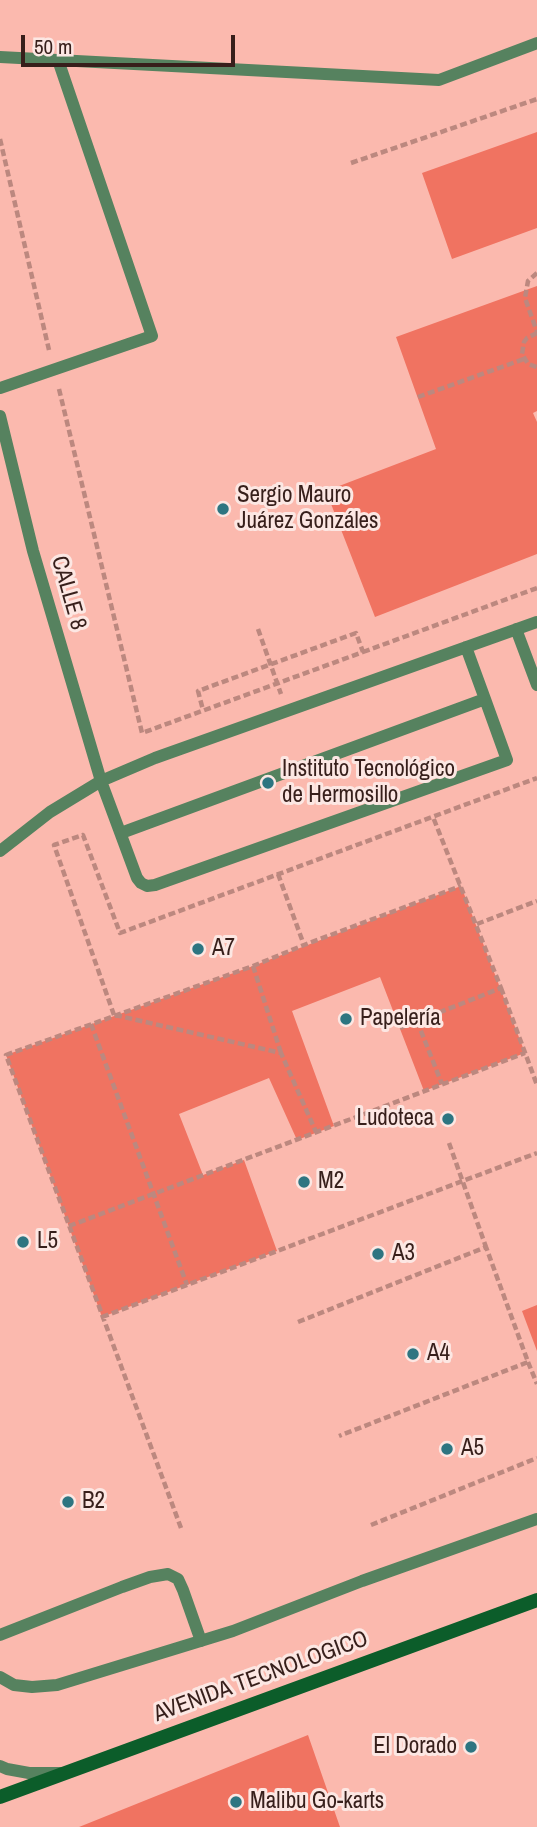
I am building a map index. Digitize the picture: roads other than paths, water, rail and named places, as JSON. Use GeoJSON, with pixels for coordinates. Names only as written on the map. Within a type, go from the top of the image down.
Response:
{"type":"FeatureCollection","features":[{"type":"Feature","properties":{"kind":"street","name":"AVENIDA TECNOLOGICO"},"geometry":{"type":"LineString","coordinates":[[0,1797],[537,1601]]}},
{"type":"Feature","properties":{"kind":"lane"},"geometry":{"type":"LineString","coordinates":[[0,57],[439,80],[537,43]]}},
{"type":"Feature","properties":{"kind":"lane"},"geometry":{"type":"LineString","coordinates":[[0,388],[152,336],[58,60]]}},
{"type":"Feature","properties":{"kind":"lane","name":"CALLE 8"},"geometry":{"type":"LineString","coordinates":[[0,416],[33,551],[101,781],[141,883],[147,886],[155,885],[507,760],[485,699]]}},
{"type":"Feature","properties":{"kind":"lane"},"geometry":{"type":"LineString","coordinates":[[0,851],[50,813],[101,781],[155,758],[537,622]]}},
{"type":"Feature","properties":{"kind":"lane"},"geometry":{"type":"LineString","coordinates":[[516,629],[537,683]]}},
{"type":"Feature","properties":{"kind":"lane"},"geometry":{"type":"LineString","coordinates":[[121,833],[485,699],[466,647]]}},
{"type":"Feature","properties":{"kind":"lane"},"geometry":{"type":"LineString","coordinates":[[0,1677],[14,1685],[57,1685],[233,1631],[537,1518]]}},
{"type":"Feature","properties":{"kind":"lane"},"geometry":{"type":"LineString","coordinates":[[0,1635],[122,1587],[150,1577],[169,1574],[178,1579],[201,1641]]}},
{"type":"Feature","properties":{"kind":"lane"},"geometry":{"type":"LineString","coordinates":[[0,1766],[29,1773],[65,1773]]}},
{"type":"Feature","properties":{"kind":"place","name":"Sergio Mauro Juárez Gonzáles"},"geometry":{"type":"Point","coordinates":[223,509]}},
{"type":"Feature","properties":{"kind":"place","name":"Instituto Tecnológico de Hermosillo"},"geometry":{"type":"Point","coordinates":[268,783]}},
{"type":"Feature","properties":{"kind":"place","name":"A7"},"geometry":{"type":"Point","coordinates":[198,949]}},
{"type":"Feature","properties":{"kind":"place","name":"Papelería"},"geometry":{"type":"Point","coordinates":[346,1019]}},
{"type":"Feature","properties":{"kind":"place","name":"Ludoteca"},"geometry":{"type":"Point","coordinates":[448,1119]}},
{"type":"Feature","properties":{"kind":"place","name":"M2"},"geometry":{"type":"Point","coordinates":[304,1182]}},
{"type":"Feature","properties":{"kind":"place","name":"L5"},"geometry":{"type":"Point","coordinates":[23,1242]}},
{"type":"Feature","properties":{"kind":"place","name":"A3"},"geometry":{"type":"Point","coordinates":[378,1254]}},
{"type":"Feature","properties":{"kind":"place","name":"A4"},"geometry":{"type":"Point","coordinates":[413,1354]}},
{"type":"Feature","properties":{"kind":"place","name":"A5"},"geometry":{"type":"Point","coordinates":[447,1449]}},
{"type":"Feature","properties":{"kind":"place","name":"B2"},"geometry":{"type":"Point","coordinates":[68,1502]}},
{"type":"Feature","properties":{"kind":"place","name":"El Dorado"},"geometry":{"type":"Point","coordinates":[471,1747]}},
{"type":"Feature","properties":{"kind":"place","name":"Malibu Go-karts"},"geometry":{"type":"Point","coordinates":[236,1802]}}]}
